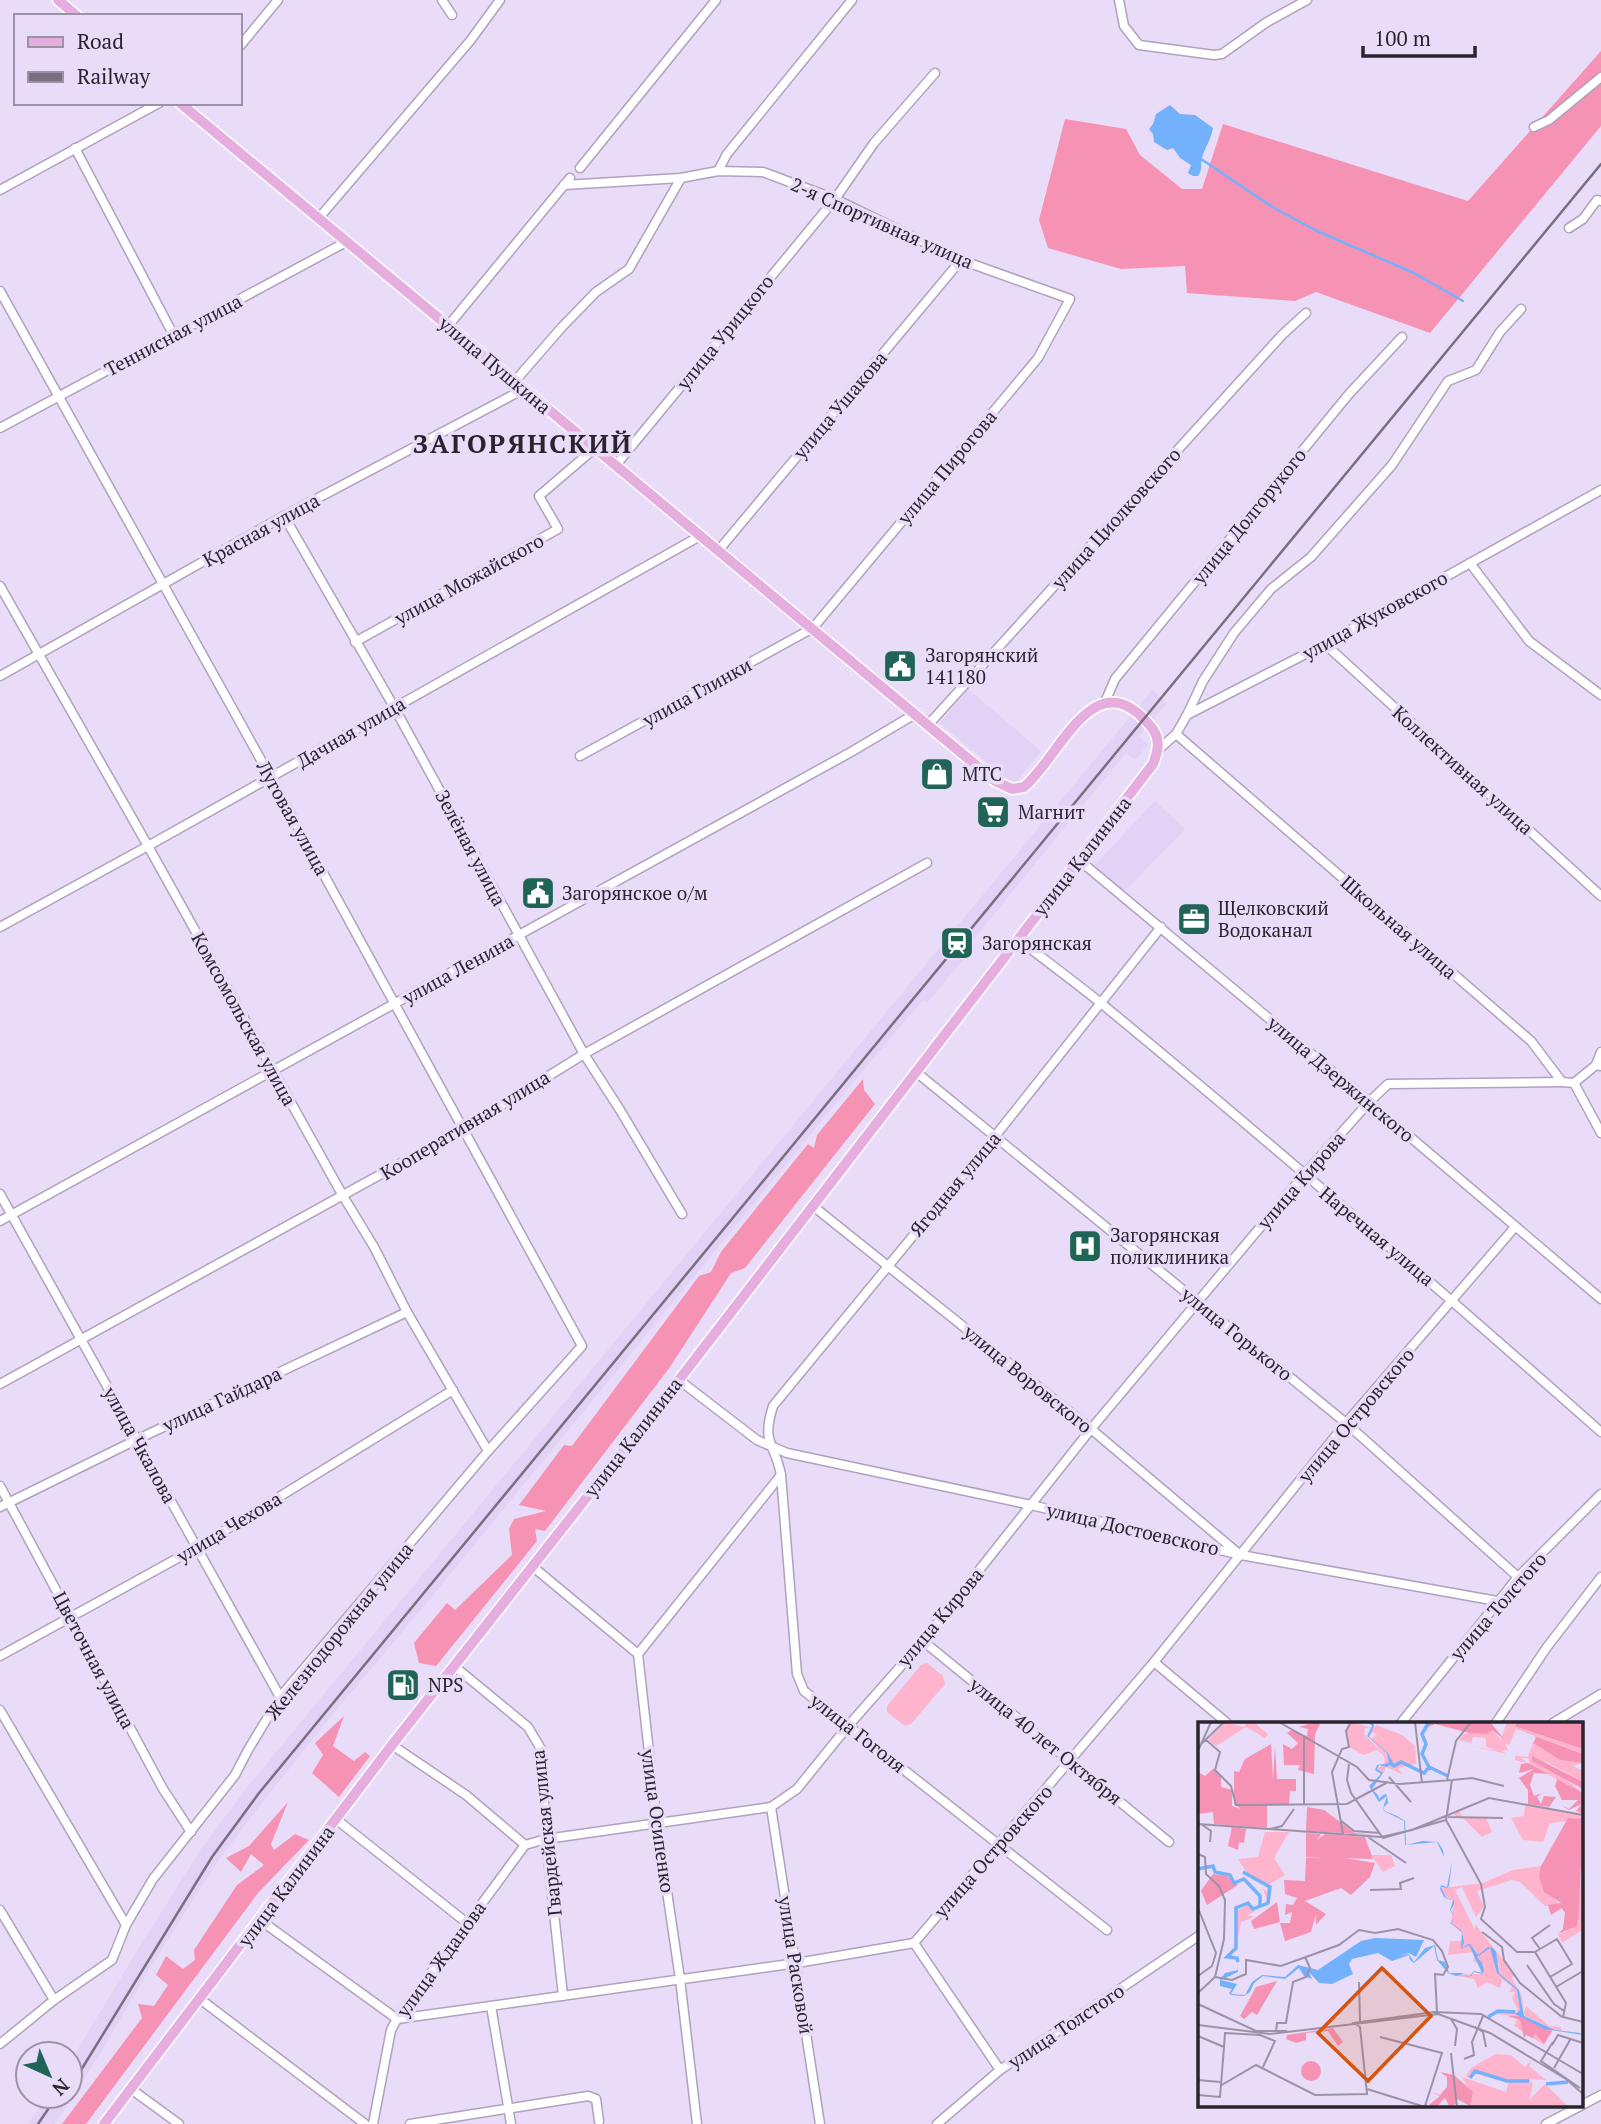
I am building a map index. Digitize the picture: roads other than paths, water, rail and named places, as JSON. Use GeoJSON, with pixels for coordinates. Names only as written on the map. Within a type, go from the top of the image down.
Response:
{"type":"FeatureCollection","features":[{"type":"Feature","properties":{"kind":"main road"},"geometry":{"type":"LineString","coordinates":[[62,1],[75,14]]}},
{"type":"Feature","properties":{"kind":"main road","name":"улица Пушкина"},"geometry":{"type":"LineString","coordinates":[[187,105],[318,219],[1005,787],[1017,789],[1029,782],[1080,719],[1105,702]]}},
{"type":"Feature","properties":{"kind":"main road"},"geometry":{"type":"LineString","coordinates":[[1105,702],[1126,707],[1143,720],[1157,737],[1159,749]]}},
{"type":"Feature","properties":{"kind":"main road","name":"улица Калинина"},"geometry":{"type":"LineString","coordinates":[[104,2124],[392,1745],[813,1206],[1153,764],[1159,749]]}},
{"type":"Feature","properties":{"kind":"street"},"geometry":{"type":"LineString","coordinates":[[242,45],[278,0]]}},
{"type":"Feature","properties":{"kind":"street"},"geometry":{"type":"LineString","coordinates":[[442,0],[452,15]]}},
{"type":"Feature","properties":{"kind":"street"},"geometry":{"type":"LineString","coordinates":[[318,219],[470,41],[500,0]]}},
{"type":"Feature","properties":{"kind":"street"},"geometry":{"type":"LineString","coordinates":[[580,168],[716,0]]}},
{"type":"Feature","properties":{"kind":"street"},"geometry":{"type":"LineString","coordinates":[[718,171],[727,154],[852,0]]}},
{"type":"Feature","properties":{"kind":"street"},"geometry":{"type":"LineString","coordinates":[[1119,0],[1124,26],[1139,45],[1214,55],[1222,54],[1267,22],[1307,0]]}},
{"type":"Feature","properties":{"kind":"street","name":"улица Урицкого"},"geometry":{"type":"LineString","coordinates":[[616,465],[835,199],[874,143],[935,73]]}},
{"type":"Feature","properties":{"kind":"street"},"geometry":{"type":"LineString","coordinates":[[1534,127],[1549,120],[1601,77]]}},
{"type":"Feature","properties":{"kind":"street"},"geometry":{"type":"LineString","coordinates":[[0,190],[155,105]]}},
{"type":"Feature","properties":{"kind":"street"},"geometry":{"type":"LineString","coordinates":[[75,148],[174,335]]}},
{"type":"Feature","properties":{"kind":"street","name":"2-я Спортивная улица"},"geometry":{"type":"LineString","coordinates":[[448,326],[567,182],[681,178],[718,171],[763,172],[835,199],[961,260],[1070,299]]}},
{"type":"Feature","properties":{"kind":"street"},"geometry":{"type":"LineString","coordinates":[[515,382],[596,292],[629,269],[681,178]]}},
{"type":"Feature","properties":{"kind":"street"},"geometry":{"type":"LineString","coordinates":[[1569,228],[1583,219],[1597,201],[1601,201]]}},
{"type":"Feature","properties":{"kind":"street","name":"Теннисная улица"},"geometry":{"type":"LineString","coordinates":[[0,428],[346,242]]}},
{"type":"Feature","properties":{"kind":"street","name":"улица Ушакова"},"geometry":{"type":"LineString","coordinates":[[719,551],[961,260]]}},
{"type":"Feature","properties":{"kind":"street","name":"Луговая улица"},"geometry":{"type":"LineString","coordinates":[[0,292],[271,778],[582,1346]]}},
{"type":"Feature","properties":{"kind":"street","name":"улица Пирогова"},"geometry":{"type":"LineString","coordinates":[[813,628],[1038,358],[1070,299]]}},
{"type":"Feature","properties":{"kind":"street"},"geometry":{"type":"LineString","coordinates":[[1159,749],[1176,734],[1203,681],[1234,632],[1271,589],[1311,557],[1392,465],[1448,381],[1476,370],[1500,332],[1521,309]]}},
{"type":"Feature","properties":{"kind":"street","name":"улица Циолковского"},"geometry":{"type":"LineString","coordinates":[[928,724],[1282,335],[1306,313]]}},
{"type":"Feature","properties":{"kind":"street","name":"улица Долгорукого"},"geometry":{"type":"LineString","coordinates":[[1105,702],[1115,679],[1349,394],[1402,337]]}},
{"type":"Feature","properties":{"kind":"street","name":"Красная улица"},"geometry":{"type":"LineString","coordinates":[[0,676],[284,516],[524,389]]}},
{"type":"Feature","properties":{"kind":"street","name":"улица Можайского"},"geometry":{"type":"LineString","coordinates":[[355,642],[558,528],[539,496],[595,448]]}},
{"type":"Feature","properties":{"kind":"street","name":"улица Жуковского"},"geometry":{"type":"LineString","coordinates":[[1187,715],[1325,644],[1601,490]]}},
{"type":"Feature","properties":{"kind":"street","name":"Зелёная улица"},"geometry":{"type":"LineString","coordinates":[[284,516],[394,707],[584,1054],[682,1214]]}},
{"type":"Feature","properties":{"kind":"street","name":"Дачная улица"},"geometry":{"type":"LineString","coordinates":[[0,927],[700,536]]}},
{"type":"Feature","properties":{"kind":"street"},"geometry":{"type":"LineString","coordinates":[[1469,563],[1529,641],[1600,692]]}},
{"type":"Feature","properties":{"kind":"street","name":"Комсомольская улица"},"geometry":{"type":"LineString","coordinates":[[0,586],[374,1247],[407,1312],[488,1451]]}},
{"type":"Feature","properties":{"kind":"street","name":"улица Глинки"},"geometry":{"type":"LineString","coordinates":[[580,756],[813,628]]}},
{"type":"Feature","properties":{"kind":"street","name":"Коллективная улица"},"geometry":{"type":"LineString","coordinates":[[1325,644],[1601,895]]}},
{"type":"Feature","properties":{"kind":"street","name":"улица Ленина"},"geometry":{"type":"LineString","coordinates":[[0,1221],[915,714]]}},
{"type":"Feature","properties":{"kind":"street","name":"Школьная улица"},"geometry":{"type":"LineString","coordinates":[[1176,734],[1531,1041],[1562,1082]]}},
{"type":"Feature","properties":{"kind":"street","name":"улица Дзержинского"},"geometry":{"type":"LineString","coordinates":[[1079,860],[1601,1300]]}},
{"type":"Feature","properties":{"kind":"street","name":"Кооперативная улица"},"geometry":{"type":"LineString","coordinates":[[0,1384],[463,1129],[584,1054],[927,863]]}},
{"type":"Feature","properties":{"kind":"street","name":"Ягодная улица"},"geometry":{"type":"LineString","coordinates":[[770,1447],[768,1422],[773,1406],[996,1135],[1161,928]]}},
{"type":"Feature","properties":{"kind":"street","name":"Наречная улица"},"geometry":{"type":"LineString","coordinates":[[1018,939],[1100,1003],[1304,1174],[1453,1301],[1601,1433]]}},
{"type":"Feature","properties":{"kind":"street"},"geometry":{"type":"LineString","coordinates":[[1562,1082],[1574,1083],[1599,1066],[1601,1052]]}},
{"type":"Feature","properties":{"kind":"street","name":"улица Горького"},"geometry":{"type":"LineString","coordinates":[[916,1072],[1346,1423],[1518,1577]]}},
{"type":"Feature","properties":{"kind":"street","name":"улица Кирова"},"geometry":{"type":"LineString","coordinates":[[525,1845],[547,1839],[771,1807],[797,1789],[923,1641],[1091,1429],[1304,1174],[1388,1084],[1562,1082]]}},
{"type":"Feature","properties":{"kind":"street"},"geometry":{"type":"LineString","coordinates":[[1574,1083],[1601,1133]]}},
{"type":"Feature","properties":{"kind":"street","name":"улица Чкалова"},"geometry":{"type":"LineString","coordinates":[[0,1194],[280,1697]]}},
{"type":"Feature","properties":{"kind":"street","name":"улица Воровского"},"geometry":{"type":"LineString","coordinates":[[813,1206],[1091,1429],[1241,1555]]}},
{"type":"Feature","properties":{"kind":"street","name":"улица Островского"},"geometry":{"type":"LineString","coordinates":[[914,1943],[1154,1662],[1346,1423],[1515,1227]]}},
{"type":"Feature","properties":{"kind":"street","name":"улица Гайдара"},"geometry":{"type":"LineString","coordinates":[[0,1507],[138,1438],[407,1312]]}},
{"type":"Feature","properties":{"kind":"street","name":"Железнодорожная улица"},"geometry":{"type":"LineString","coordinates":[[0,2044],[54,2000],[112,1961],[126,1925],[153,1879],[235,1775],[280,1697],[488,1451],[582,1346]]}},
{"type":"Feature","properties":{"kind":"street","name":"улица Достоевского"},"geometry":{"type":"LineString","coordinates":[[678,1380],[757,1440],[787,1453],[1031,1505],[1241,1555],[1497,1601]]}},
{"type":"Feature","properties":{"kind":"street","name":"улица Чехова"},"geometry":{"type":"LineString","coordinates":[[0,1656],[196,1548],[453,1390]]}},
{"type":"Feature","properties":{"kind":"street","name":"улица Гоголя"},"geometry":{"type":"LineString","coordinates":[[770,1447],[778,1458],[781,1475],[797,1674],[804,1691],[1107,1930]]}},
{"type":"Feature","properties":{"kind":"street"},"geometry":{"type":"LineString","coordinates":[[532,1566],[638,1654],[781,1475]]}},
{"type":"Feature","properties":{"kind":"street","name":"Цветочная улица"},"geometry":{"type":"LineString","coordinates":[[0,1486],[163,1789],[191,1832]]}},
{"type":"Feature","properties":{"kind":"street","name":"улица Толстого"},"geometry":{"type":"LineString","coordinates":[[1402,1722],[1518,1577],[1599,1500]]}},
{"type":"Feature","properties":{"kind":"street"},"geometry":{"type":"LineString","coordinates":[[1497,1722],[1547,1647],[1601,1577]]}},
{"type":"Feature","properties":{"kind":"street","name":"улица 40 лет Октября"},"geometry":{"type":"LineString","coordinates":[[923,1641],[1168,1842]]}},
{"type":"Feature","properties":{"kind":"street","name":"улица Осипенко"},"geometry":{"type":"LineString","coordinates":[[638,1654],[657,1824],[680,1979],[697,2124]]}},
{"type":"Feature","properties":{"kind":"street"},"geometry":{"type":"LineString","coordinates":[[1154,1662],[1226,1722]]}},
{"type":"Feature","properties":{"kind":"street","name":"Гвардейская улица"},"geometry":{"type":"LineString","coordinates":[[454,1666],[528,1727],[541,1749],[563,1996]]}},
{"type":"Feature","properties":{"kind":"street"},"geometry":{"type":"LineString","coordinates":[[1555,1722],[1601,1693]]}},
{"type":"Feature","properties":{"kind":"street"},"geometry":{"type":"LineString","coordinates":[[0,1710],[126,1925]]}},
{"type":"Feature","properties":{"kind":"street"},"geometry":{"type":"LineString","coordinates":[[392,1745],[466,1795],[525,1845]]}},
{"type":"Feature","properties":{"kind":"street","name":"улица Расковой"},"geometry":{"type":"LineString","coordinates":[[771,1807],[820,2124]]}},
{"type":"Feature","properties":{"kind":"street"},"geometry":{"type":"LineString","coordinates":[[337,1820],[467,1923]]}},
{"type":"Feature","properties":{"kind":"street","name":"улица Жданова"},"geometry":{"type":"LineString","coordinates":[[373,2124],[391,2029],[525,1845]]}},
{"type":"Feature","properties":{"kind":"street"},"geometry":{"type":"LineString","coordinates":[[0,1910],[54,2000]]}},
{"type":"Feature","properties":{"kind":"street"},"geometry":{"type":"LineString","coordinates":[[260,1920],[397,2019],[797,1963],[914,1943],[1000,2070]]}},
{"type":"Feature","properties":{"kind":"street","name":"улица Толстого"},"geometry":{"type":"LineString","coordinates":[[937,2124],[1000,2070],[1198,1936]]}},
{"type":"Feature","properties":{"kind":"street"},"geometry":{"type":"LineString","coordinates":[[200,1999],[365,2124]]}},
{"type":"Feature","properties":{"kind":"street"},"geometry":{"type":"LineString","coordinates":[[491,2006],[511,2124]]}},
{"type":"Feature","properties":{"kind":"street"},"geometry":{"type":"LineString","coordinates":[[131,2089],[178,2124]]}},
{"type":"Feature","properties":{"kind":"street"},"geometry":{"type":"LineString","coordinates":[[1584,2104],[1601,2095]]}},
{"type":"Feature","properties":{"kind":"street"},"geometry":{"type":"LineString","coordinates":[[410,2124],[588,2096],[596,2099],[599,2121]]}},
{"type":"Feature","properties":{"kind":"street"},"geometry":{"type":"LineString","coordinates":[[1546,2124],[1580,2106]]}},
{"type":"Feature","properties":{"kind":"water"},"geometry":{"type":"Polygon","coordinates":[[[1170,105],[1180,114],[1195,115],[1213,128],[1198,176],[1188,173],[1191,165],[1180,158],[1173,148],[1167,150],[1154,142],[1149,129],[1156,114],[1170,105]]]}},
{"type":"Feature","properties":{"kind":"waterway"},"geometry":{"type":"LineString","coordinates":[[1201,159],[1274,208],[1317,231],[1414,273],[1463,301]]}},
{"type":"Feature","properties":{"kind":"railway"},"geometry":{"type":"LineString","coordinates":[[84,2065],[212,1857],[259,1793],[1601,164]]}},
{"type":"Feature","properties":{"kind":"railway"},"geometry":{"type":"LineString","coordinates":[[38,2124],[48,2110]]}},
{"type":"Feature","properties":{"kind":"place","name":"Загорянский 141180"},"geometry":{"type":"Point","coordinates":[900,666]}},
{"type":"Feature","properties":{"kind":"place","name":"МТС"},"geometry":{"type":"Point","coordinates":[937,774]}},
{"type":"Feature","properties":{"kind":"place","name":"Магнит"},"geometry":{"type":"Point","coordinates":[993,812]}},
{"type":"Feature","properties":{"kind":"place","name":"Загорянское о/м"},"geometry":{"type":"Point","coordinates":[538,893]}},
{"type":"Feature","properties":{"kind":"place","name":"Щелковский Водоканал"},"geometry":{"type":"Point","coordinates":[1194,919]}},
{"type":"Feature","properties":{"kind":"place","name":"Загорянская"},"geometry":{"type":"Point","coordinates":[957,943]}},
{"type":"Feature","properties":{"kind":"place","name":"Загорянская поликлиника"},"geometry":{"type":"Point","coordinates":[1085,1246]}},
{"type":"Feature","properties":{"kind":"place","name":"NPS"},"geometry":{"type":"Point","coordinates":[403,1685]}},
{"type":"Feature","properties":{"kind":"district","name":"ЗАГОРЯНСКИЙ"},"geometry":{"type":"Point","coordinates":[523,444]}}]}
